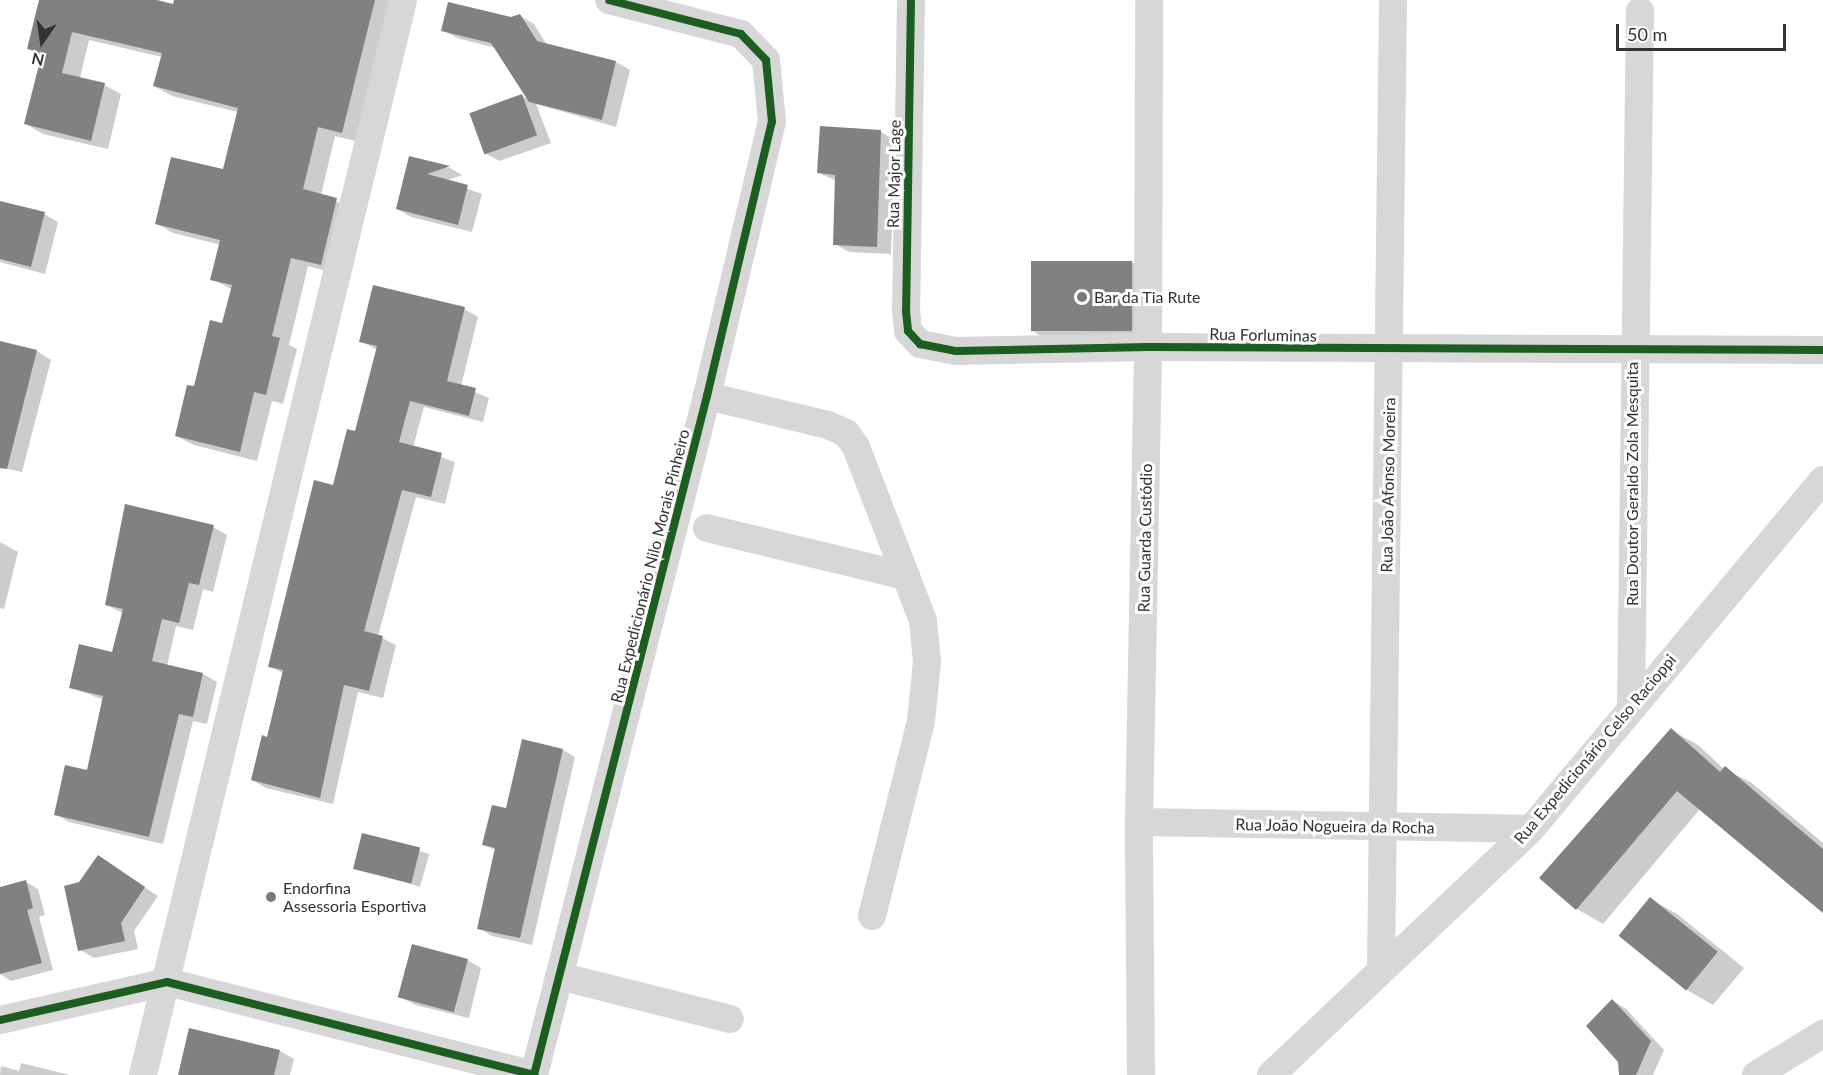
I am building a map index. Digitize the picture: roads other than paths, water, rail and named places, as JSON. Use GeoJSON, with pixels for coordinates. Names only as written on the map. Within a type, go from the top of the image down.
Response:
{"type":"FeatureCollection","features":[{"type":"Feature","properties":{"kind":"street"},"geometry":{"type":"LineString","coordinates":[[142,1075],[167,982],[403,0]]}},
{"type":"Feature","properties":{"kind":"street","name":"Rua Major Lage"},"geometry":{"type":"LineString","coordinates":[[910,0],[906,311],[908,330],[920,344]]}},
{"type":"Feature","properties":{"kind":"street","name":"Rua Guarda Custódio"},"geometry":{"type":"LineString","coordinates":[[1141,1075],[1139,822],[1148,347],[1149,0]]}},
{"type":"Feature","properties":{"kind":"street","name":"Rua João Afonso Moreira"},"geometry":{"type":"LineString","coordinates":[[1381,969],[1393,0]]}},
{"type":"Feature","properties":{"kind":"street","name":"Rua Expedicionário Nilo Morais Pinheiro"},"geometry":{"type":"LineString","coordinates":[[534,1075],[707,396],[772,122],[766,60],[741,34],[622,2]]}},
{"type":"Feature","properties":{"kind":"street","name":"Rua Doutor Geraldo Zola Mesquita"},"geometry":{"type":"LineString","coordinates":[[1631,706],[1633,352],[1640,11]]}},
{"type":"Feature","properties":{"kind":"street","name":"Rua Forluminas"},"geometry":{"type":"LineString","coordinates":[[920,344],[956,351],[1148,347],[1390,351],[1823,350]]}},
{"type":"Feature","properties":{"kind":"street"},"geometry":{"type":"LineString","coordinates":[[707,396],[828,425],[846,433],[856,447],[923,621],[927,662],[922,709],[872,916]]}},
{"type":"Feature","properties":{"kind":"street","name":"Rua Expedicionário Celso Racioppi"},"geometry":{"type":"LineString","coordinates":[[1271,1075],[1531,829],[1631,706],[1823,480]]}},
{"type":"Feature","properties":{"kind":"street"},"geometry":{"type":"LineString","coordinates":[[707,528],[906,576]]}},
{"type":"Feature","properties":{"kind":"street","name":"Rua João Nogueira da Rocha"},"geometry":{"type":"LineString","coordinates":[[1139,822],[1531,829]]}},
{"type":"Feature","properties":{"kind":"street"},"geometry":{"type":"LineString","coordinates":[[559,976],[730,1019]]}},
{"type":"Feature","properties":{"kind":"street"},"geometry":{"type":"LineString","coordinates":[[0,1020],[167,982],[534,1075]]}},
{"type":"Feature","properties":{"kind":"street"},"geometry":{"type":"LineString","coordinates":[[1756,1075],[1823,1034]]}},
{"type":"Feature","properties":{"kind":"place","name":"Bar da Tia Rute"},"geometry":{"type":"Point","coordinates":[1082,297]}},
{"type":"Feature","properties":{"kind":"place","name":"Endorfina Assessoria Esportiva"},"geometry":{"type":"Point","coordinates":[271,897]}}]}
